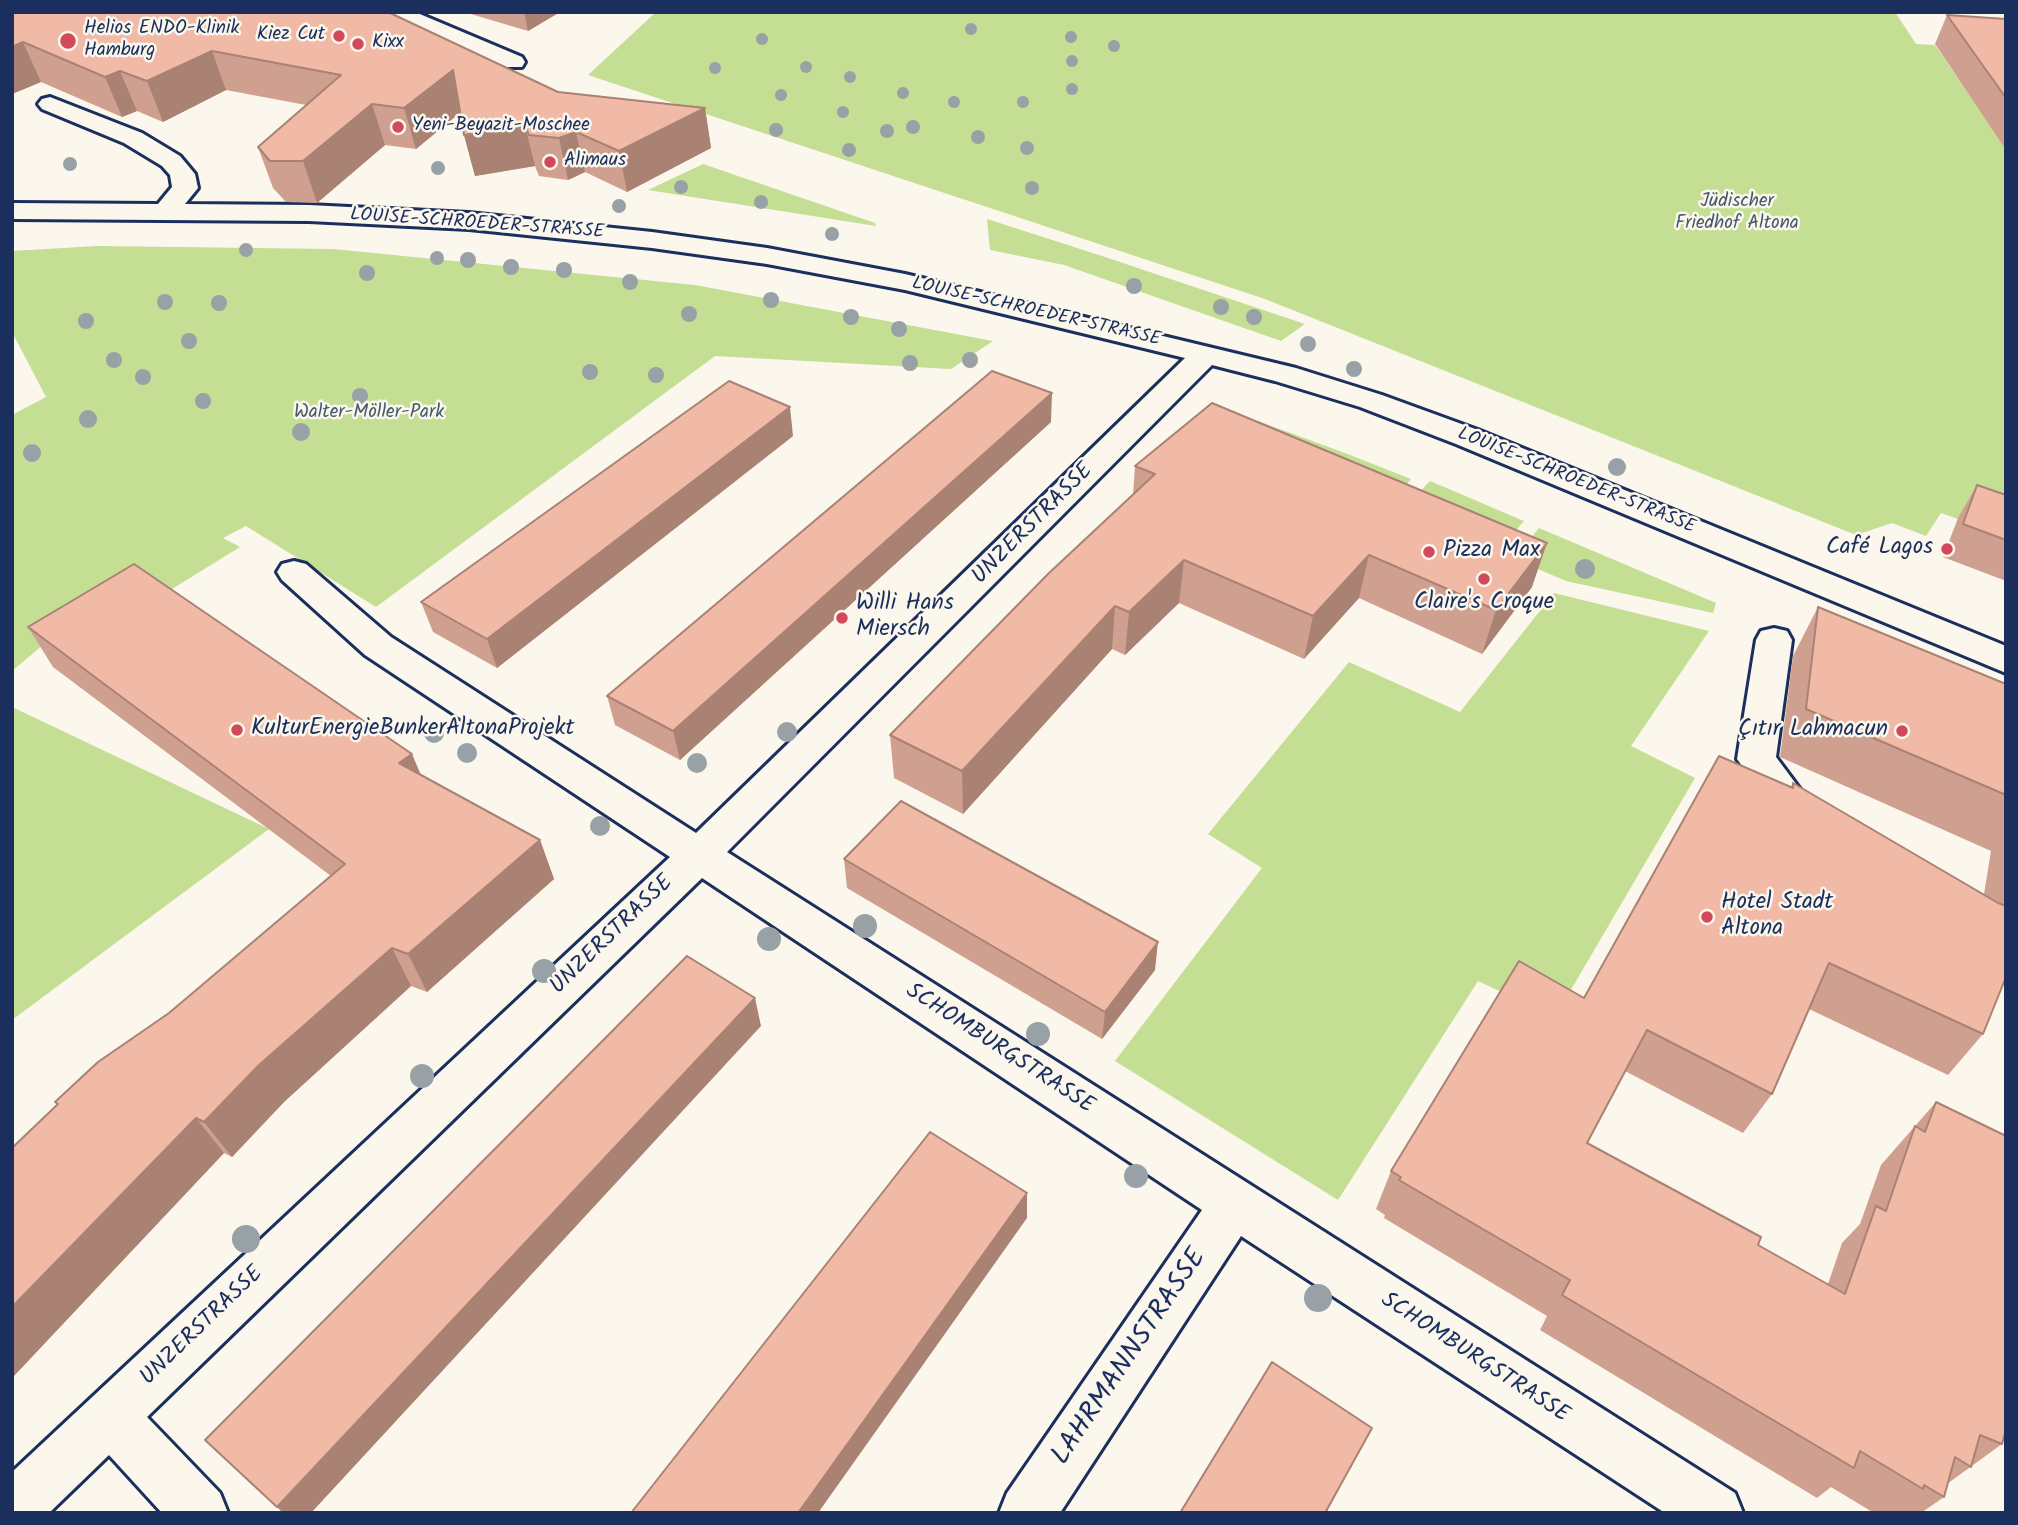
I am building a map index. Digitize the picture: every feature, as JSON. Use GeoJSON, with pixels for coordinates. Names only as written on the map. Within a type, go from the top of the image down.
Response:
{"type":"FeatureCollection","features":[{"type":"Feature","properties":{"kind":"street"},"geometry":{"type":"LineString","coordinates":[[396,12],[514,62]]}},
{"type":"Feature","properties":{"kind":"street"},"geometry":{"type":"LineString","coordinates":[[50,104],[133,138],[171,161],[183,174],[185,188],[166,211]]}},
{"type":"Feature","properties":{"kind":"street","name":"LOUISE-SCHROEDER-STRASSE"},"geometry":{"type":"LineString","coordinates":[[12,211],[321,214],[469,221],[652,240],[892,279],[1206,354],[1371,401],[1467,437],[2006,660]]}},
{"type":"Feature","properties":{"kind":"street","name":"UNZERSTRASSE"},"geometry":{"type":"LineString","coordinates":[[12,1510],[698,856],[1206,354]]}},
{"type":"Feature","properties":{"kind":"street","name":"SCHOMBURGSTRASSE"},"geometry":{"type":"LineString","coordinates":[[294,572],[378,646],[1714,1513]]}},
{"type":"Feature","properties":{"kind":"street"},"geometry":{"type":"LineString","coordinates":[[1774,640],[1756,759],[1807,825],[1830,839]]}},
{"type":"Feature","properties":{"kind":"street","name":"LAHRMANNSTRASSE"},"geometry":{"type":"LineString","coordinates":[[1027,1513],[1235,1203]]}},
{"type":"Feature","properties":{"kind":"street"},"geometry":{"type":"LineString","coordinates":[[109,1416],[200,1513]]}},
{"type":"Feature","properties":{"kind":"green space","name":"Jüdischer Friedhof Altona"},"geometry":{"type":"Polygon","coordinates":[[[656,12],[1895,12],[1916,44],[1935,45],[2006,149],[2006,536],[1941,513],[1926,536],[1892,523],[1856,535],[1265,299],[588,75],[656,12]]]}},
{"type":"Feature","properties":{"kind":"green space"},"geometry":{"type":"Polygon","coordinates":[[[703,164],[875,223],[876,226],[648,190],[703,164]]]}},
{"type":"Feature","properties":{"kind":"green space"},"geometry":{"type":"Polygon","coordinates":[[[987,219],[1305,324],[1281,341],[1064,265],[990,250],[987,219]]]}},
{"type":"Feature","properties":{"kind":"green space","name":"Walter-Möller-Park"},"geometry":{"type":"Polygon","coordinates":[[[97,246],[333,249],[695,285],[993,341],[951,369],[715,356],[376,607],[246,526],[223,538],[240,547],[151,602],[113,586],[12,671],[12,415],[46,397],[12,332],[12,251],[97,246]]]}},
{"type":"Feature","properties":{"kind":"green space"},"geometry":{"type":"Polygon","coordinates":[[[1258,421],[1411,479],[1395,499],[1244,434],[1258,421]]]}},
{"type":"Feature","properties":{"kind":"green space"},"geometry":{"type":"Polygon","coordinates":[[[1430,481],[1524,521],[1498,551],[1403,510],[1430,481]]]}},
{"type":"Feature","properties":{"kind":"green space"},"geometry":{"type":"Polygon","coordinates":[[[1539,528],[1716,603],[1713,613],[1566,581],[1514,559],[1539,528]]]}},
{"type":"Feature","properties":{"kind":"green space"},"geometry":{"type":"Polygon","coordinates":[[[1554,593],[1709,631],[1631,746],[1695,778],[1555,1017],[1478,981],[1338,1200],[1115,1061],[1262,868],[1208,834],[1349,662],[1460,712],[1554,593]]]}},
{"type":"Feature","properties":{"kind":"green space"},"geometry":{"type":"Polygon","coordinates":[[[12,707],[269,829],[12,1020],[12,707]]]}},
{"type":"Feature","properties":{"kind":"building"},"geometry":{"type":"Polygon","coordinates":[[[12,12],[388,12],[558,92],[705,108],[619,151],[576,132],[559,138],[529,135],[525,126],[464,135],[453,70],[404,108],[372,104],[303,161],[270,161],[258,147],[341,75],[212,51],[147,81],[120,71],[105,77],[23,42],[12,47],[12,12]]]}},
{"type":"Feature","properties":{"kind":"building"},"geometry":{"type":"Polygon","coordinates":[[[1947,15],[2006,19],[2006,98],[1947,15]]]}},
{"type":"Feature","properties":{"kind":"building"},"geometry":{"type":"Polygon","coordinates":[[[992,371],[1052,393],[673,731],[607,696],[992,371]]]}},
{"type":"Feature","properties":{"kind":"building"},"geometry":{"type":"Polygon","coordinates":[[[729,381],[790,407],[487,639],[421,602],[729,381]]]}},
{"type":"Feature","properties":{"kind":"building"},"geometry":{"type":"Polygon","coordinates":[[[1212,403],[1547,543],[1496,610],[1369,555],[1313,616],[1184,560],[1129,612],[1115,606],[962,771],[890,735],[1048,574],[1155,474],[1135,466],[1212,403]]]}},
{"type":"Feature","properties":{"kind":"building"},"geometry":{"type":"Polygon","coordinates":[[[1977,485],[2006,495],[2006,540],[1963,524],[1977,485]]]}},
{"type":"Feature","properties":{"kind":"building"},"geometry":{"type":"Polygon","coordinates":[[[134,564],[412,754],[399,763],[540,840],[408,954],[392,948],[259,1065],[204,1122],[196,1118],[12,1307],[12,1148],[58,1104],[55,1102],[98,1062],[169,1013],[345,864],[28,627],[134,564]]]}},
{"type":"Feature","properties":{"kind":"building"},"geometry":{"type":"Polygon","coordinates":[[[1818,607],[2006,684],[2006,795],[1806,709],[1818,607]]]}},
{"type":"Feature","properties":{"kind":"building"},"geometry":{"type":"Polygon","coordinates":[[[1719,756],[1793,788],[1793,783],[2006,906],[2006,977],[1983,1034],[1829,963],[1772,1094],[1647,1030],[1587,1143],[1761,1237],[1758,1245],[1845,1294],[1876,1206],[1886,1211],[1915,1126],[1925,1132],[1936,1102],[2006,1136],[2006,1429],[2002,1444],[1980,1435],[1971,1467],[1955,1457],[1944,1497],[1924,1485],[1923,1489],[1860,1451],[1854,1468],[1562,1295],[1570,1280],[1399,1180],[1401,1177],[1391,1171],[1519,961],[1584,998],[1719,756]]]}},
{"type":"Feature","properties":{"kind":"building"},"geometry":{"type":"Polygon","coordinates":[[[901,801],[1158,942],[1105,1012],[844,859],[901,801]]]}},
{"type":"Feature","properties":{"kind":"building"},"geometry":{"type":"Polygon","coordinates":[[[687,956],[755,998],[277,1507],[205,1440],[687,956]]]}},
{"type":"Feature","properties":{"kind":"building"},"geometry":{"type":"Polygon","coordinates":[[[930,1132],[1027,1193],[798,1513],[631,1513],[930,1132]]]}},
{"type":"Feature","properties":{"kind":"building"},"geometry":{"type":"Polygon","coordinates":[[[1272,1362],[1372,1428],[1325,1513],[1180,1513],[1272,1362]]]}},
{"type":"Feature","properties":{"kind":"place","name":"Kiez Cut"},"geometry":{"type":"Point","coordinates":[339,36]}},
{"type":"Feature","properties":{"kind":"place","name":"Helios ENDO-Klinik Hamburg"},"geometry":{"type":"Point","coordinates":[68,41]}},
{"type":"Feature","properties":{"kind":"place","name":"Kixx"},"geometry":{"type":"Point","coordinates":[358,44]}},
{"type":"Feature","properties":{"kind":"place","name":"Yeni-Beyazit-Moschee"},"geometry":{"type":"Point","coordinates":[398,127]}},
{"type":"Feature","properties":{"kind":"place","name":"Alimaus"},"geometry":{"type":"Point","coordinates":[550,162]}},
{"type":"Feature","properties":{"kind":"place","name":"Café Lagos"},"geometry":{"type":"Point","coordinates":[1947,549]}},
{"type":"Feature","properties":{"kind":"place","name":"Pizza Max"},"geometry":{"type":"Point","coordinates":[1429,552]}},
{"type":"Feature","properties":{"kind":"place","name":"Claire's Croque"},"geometry":{"type":"Point","coordinates":[1484,579]}},
{"type":"Feature","properties":{"kind":"place","name":"Willi Hans Miersch"},"geometry":{"type":"Point","coordinates":[842,618]}},
{"type":"Feature","properties":{"kind":"place","name":"KulturEnergieBunkerAltonaProjekt"},"geometry":{"type":"Point","coordinates":[237,730]}},
{"type":"Feature","properties":{"kind":"place","name":"Çıtır Lahmacun"},"geometry":{"type":"Point","coordinates":[1902,731]}},
{"type":"Feature","properties":{"kind":"place","name":"Hotel Stadt Altona"},"geometry":{"type":"Point","coordinates":[1707,917]}}]}
